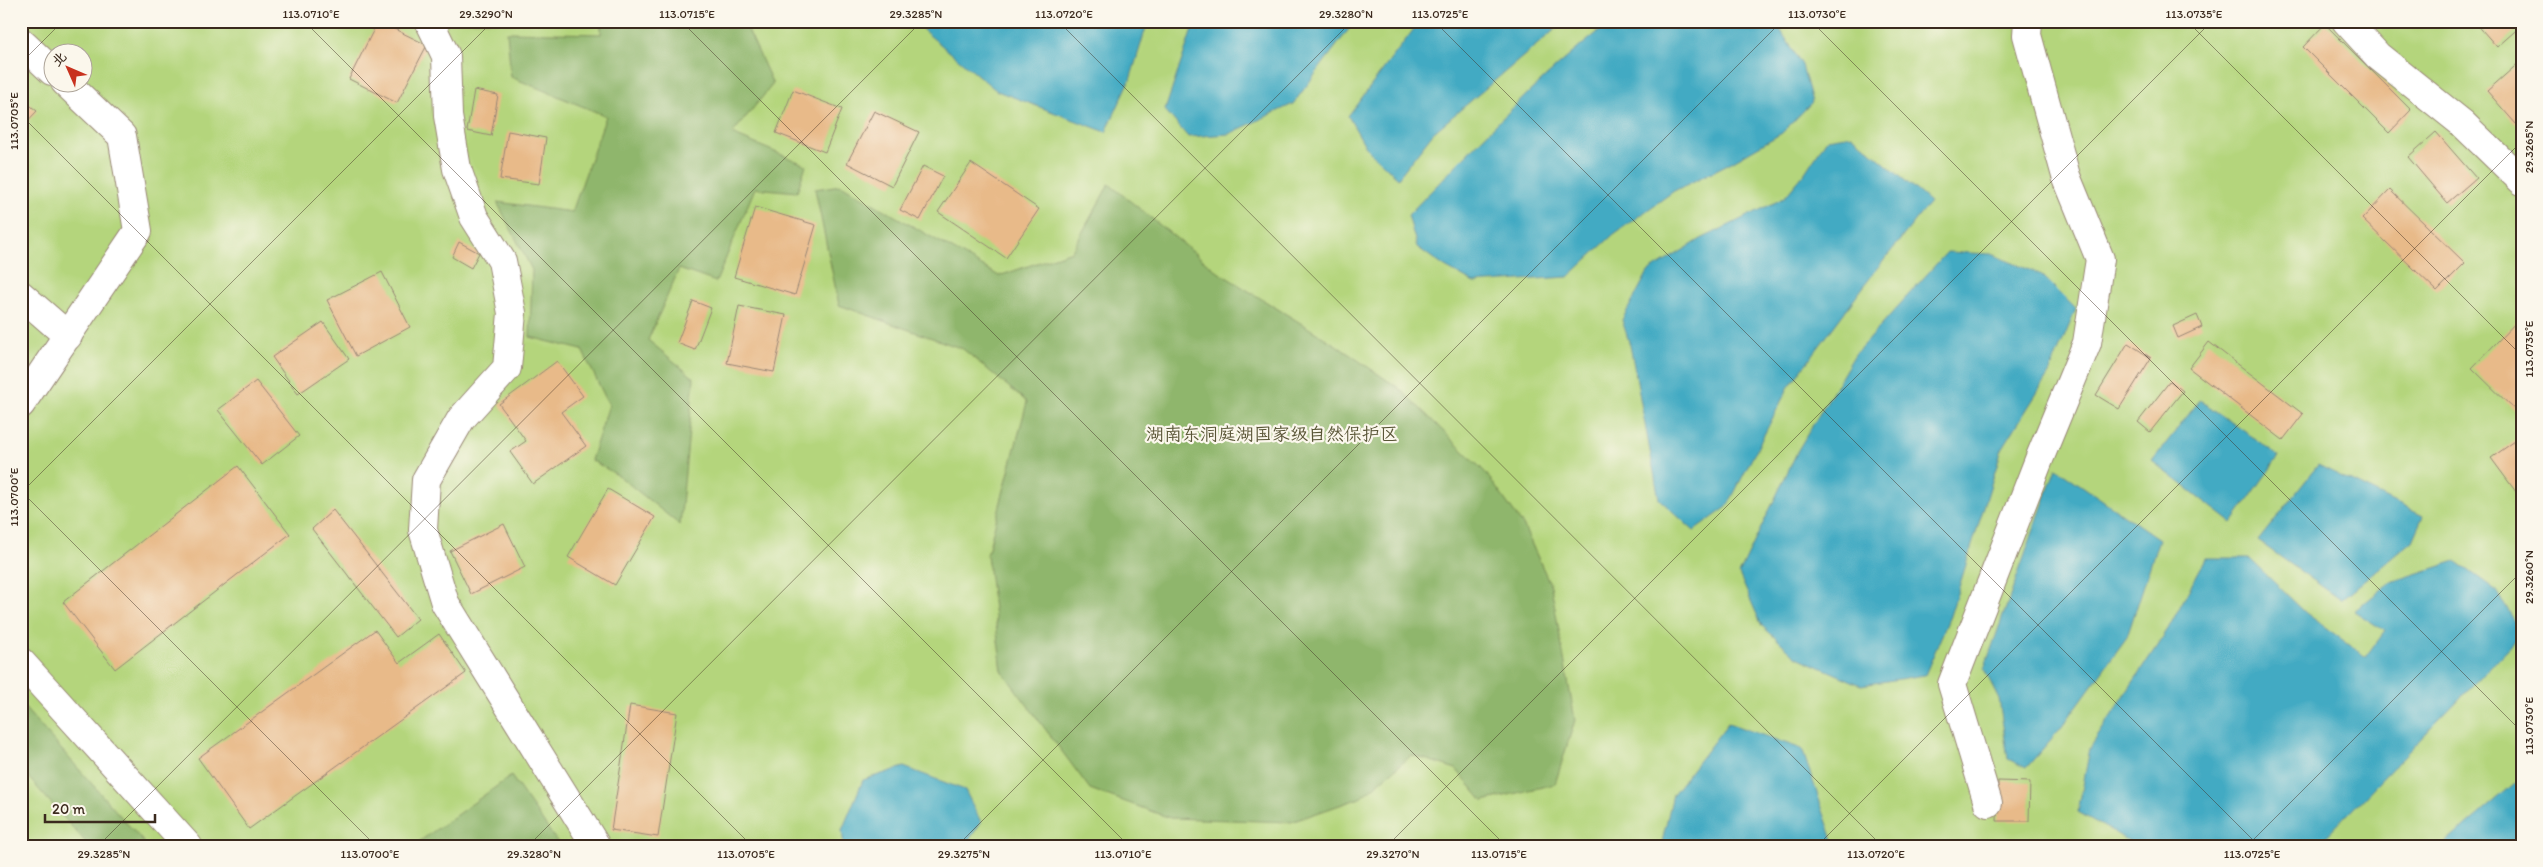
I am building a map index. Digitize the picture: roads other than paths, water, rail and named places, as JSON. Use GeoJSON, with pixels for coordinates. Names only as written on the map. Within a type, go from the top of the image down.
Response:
{"type":"FeatureCollection","features":[{"type":"Feature","properties":{"kind":"street"},"geometry":{"type":"LineString","coordinates":[[429,21],[446,56],[448,116],[457,169],[474,217],[502,261],[512,313],[508,368],[461,419],[426,480],[424,530],[445,603],[596,846]]}},
{"type":"Feature","properties":{"kind":"street"},"geometry":{"type":"LineString","coordinates":[[1988,803],[1952,684],[2040,457],[2087,343],[2100,259],[2066,176],[2027,35],[2028,21]]}},
{"type":"Feature","properties":{"kind":"street"},"geometry":{"type":"LineString","coordinates":[[2346,21],[2378,56],[2463,124],[2522,181]]}},
{"type":"Feature","properties":{"kind":"street"},"geometry":{"type":"LineString","coordinates":[[21,42],[42,62]]}},
{"type":"Feature","properties":{"kind":"street"},"geometry":{"type":"LineString","coordinates":[[21,404],[138,231],[122,136],[76,92]]}},
{"type":"Feature","properties":{"kind":"street"},"geometry":{"type":"LineString","coordinates":[[21,295],[68,336]]}},
{"type":"Feature","properties":{"kind":"street"},"geometry":{"type":"LineString","coordinates":[[21,662],[188,846]]}},
{"type":"Feature","properties":{"kind":"water"},"geometry":{"type":"Polygon","coordinates":[[[917,21],[1148,21],[1130,80],[1106,132],[997,91],[923,30],[917,21]]]}},
{"type":"Feature","properties":{"kind":"water"},"geometry":{"type":"Polygon","coordinates":[[[1195,21],[1355,21],[1293,104],[1229,134],[1188,137],[1165,110],[1195,21]]]}},
{"type":"Feature","properties":{"kind":"water"},"geometry":{"type":"Polygon","coordinates":[[[1420,21],[1565,21],[1433,133],[1398,178],[1367,149],[1348,116],[1420,21]]]}},
{"type":"Feature","properties":{"kind":"water"},"geometry":{"type":"Polygon","coordinates":[[[1612,21],[1775,21],[1802,65],[1812,102],[1782,133],[1728,164],[1674,191],[1614,234],[1568,277],[1474,283],[1445,267],[1417,247],[1408,215],[1481,139],[1532,90],[1584,43],[1612,21]]]}},
{"type":"Feature","properties":{"kind":"water"},"geometry":{"type":"Polygon","coordinates":[[[1852,135],[1930,202],[1873,274],[1788,388],[1727,507],[1694,531],[1659,499],[1630,345],[1622,320],[1648,272],[1701,239],[1784,198],[1804,174],[1827,139],[1852,135]]]}},
{"type":"Feature","properties":{"kind":"water"},"geometry":{"type":"Polygon","coordinates":[[[1947,252],[1991,254],[2042,275],[2076,309],[2049,374],[2002,449],[1950,616],[1925,675],[1861,685],[1797,657],[1762,626],[1739,574],[1798,450],[1855,354],[1947,252]]]}},
{"type":"Feature","properties":{"kind":"water"},"geometry":{"type":"Polygon","coordinates":[[[2200,400],[2279,456],[2232,523],[2152,461],[2200,400]]]}},
{"type":"Feature","properties":{"kind":"water"},"geometry":{"type":"Polygon","coordinates":[[[2318,465],[2423,516],[2412,541],[2341,600],[2258,541],[2318,465]]]}},
{"type":"Feature","properties":{"kind":"water"},"geometry":{"type":"Polygon","coordinates":[[[2056,468],[2159,539],[2127,637],[2061,728],[2026,768],[2008,759],[1999,699],[1984,669],[2056,468]]]}},
{"type":"Feature","properties":{"kind":"water"},"geometry":{"type":"Polygon","coordinates":[[[2206,558],[2249,558],[2306,613],[2366,657],[2385,631],[2354,611],[2391,582],[2456,561],[2497,591],[2522,634],[2317,846],[2138,846],[2078,812],[2090,748],[2168,629],[2206,558]]]}},
{"type":"Feature","properties":{"kind":"water"},"geometry":{"type":"Polygon","coordinates":[[[1728,723],[1802,749],[1833,840],[1827,846],[1665,846],[1662,842],[1673,794],[1728,723]]]}},
{"type":"Feature","properties":{"kind":"water"},"geometry":{"type":"Polygon","coordinates":[[[904,767],[965,790],[981,822],[965,846],[844,846],[842,830],[863,780],[904,767]]]}},
{"type":"Feature","properties":{"kind":"water"},"geometry":{"type":"Polygon","coordinates":[[[2522,777],[2522,846],[2442,846],[2522,777]]]}},
{"type":"Feature","properties":{"kind":"park label","name":"湖南东洞庭湖国家级自然保护区"},"geometry":{"type":"Point","coordinates":[1272,434]}}]}
